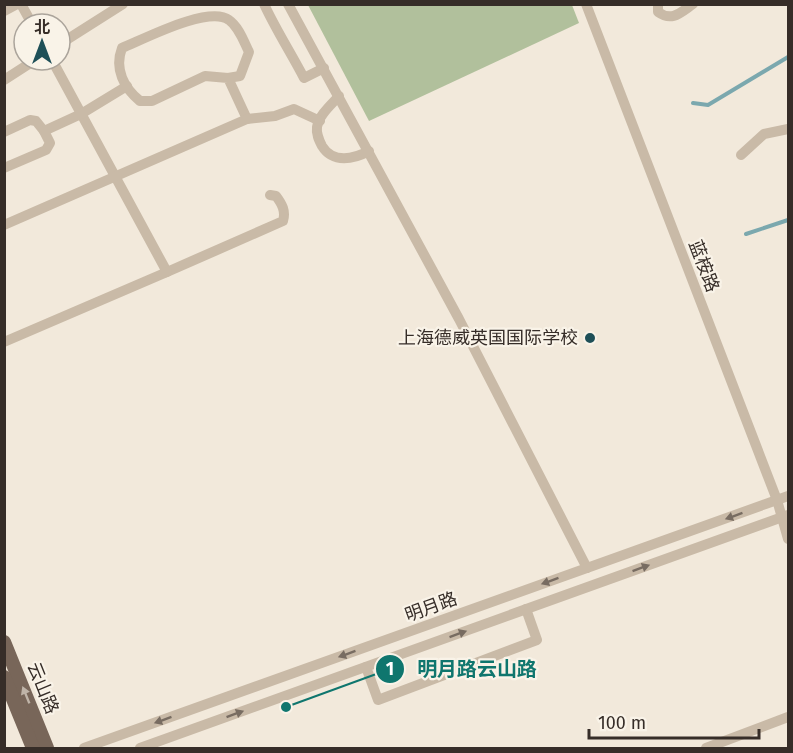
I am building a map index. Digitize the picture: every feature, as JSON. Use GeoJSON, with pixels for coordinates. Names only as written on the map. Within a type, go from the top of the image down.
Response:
{"type":"FeatureCollection","features":[{"type":"Feature","properties":{"kind":"main road","name":"云山路"},"geometry":{"type":"LineString","coordinates":[[4,642],[47,748]]}},
{"type":"Feature","properties":{"kind":"main road","name":"云山路"},"geometry":{"type":"LineString","coordinates":[[4,677],[33,748]]}},
{"type":"Feature","properties":{"kind":"street"},"geometry":{"type":"LineString","coordinates":[[4,11],[19,4]]}},
{"type":"Feature","properties":{"kind":"street"},"geometry":{"type":"LineString","coordinates":[[72,36],[123,4]]}},
{"type":"Feature","properties":{"kind":"street"},"geometry":{"type":"LineString","coordinates":[[264,4],[304,78],[324,68]]}},
{"type":"Feature","properties":{"kind":"street"},"geometry":{"type":"LineString","coordinates":[[288,4],[459,319],[587,568]]}},
{"type":"Feature","properties":{"kind":"street","name":"蓝桉路"},"geometry":{"type":"LineString","coordinates":[[586,4],[785,516],[789,539]]}},
{"type":"Feature","properties":{"kind":"street"},"geometry":{"type":"LineString","coordinates":[[658,4],[658,12],[665,17],[673,18],[693,4]]}},
{"type":"Feature","properties":{"kind":"street"},"geometry":{"type":"LineString","coordinates":[[210,15],[221,16],[230,21],[242,37],[249,52],[240,76],[228,78],[205,76],[152,101],[141,101],[127,86],[120,73],[118,60],[122,48],[189,21],[210,15]]}},
{"type":"Feature","properties":{"kind":"street"},"geometry":{"type":"LineString","coordinates":[[58,72],[167,272]]}},
{"type":"Feature","properties":{"kind":"street"},"geometry":{"type":"LineString","coordinates":[[228,78],[247,119]]}},
{"type":"Feature","properties":{"kind":"street"},"geometry":{"type":"LineString","coordinates":[[44,131],[81,114],[127,86]]}},
{"type":"Feature","properties":{"kind":"street"},"geometry":{"type":"LineString","coordinates":[[339,96],[325,111],[317,126],[320,142],[325,150],[342,159],[352,158],[369,151]]}},
{"type":"Feature","properties":{"kind":"street"},"geometry":{"type":"LineString","coordinates":[[4,225],[247,119],[275,116],[294,109],[320,121]]}},
{"type":"Feature","properties":{"kind":"street"},"geometry":{"type":"LineString","coordinates":[[4,132],[30,120],[36,121],[50,143],[46,150],[4,168]]}},
{"type":"Feature","properties":{"kind":"street"},"geometry":{"type":"LineString","coordinates":[[741,155],[764,134],[789,129]]}},
{"type":"Feature","properties":{"kind":"street"},"geometry":{"type":"LineString","coordinates":[[4,342],[283,221],[285,214],[281,202],[276,196],[270,195]]}},
{"type":"Feature","properties":{"kind":"street","name":"明月路"},"geometry":{"type":"LineString","coordinates":[[84,748],[789,496]]}},
{"type":"Feature","properties":{"kind":"street","name":"明月路"},"geometry":{"type":"LineString","coordinates":[[140,748],[785,516]]}},
{"type":"Feature","properties":{"kind":"street"},"geometry":{"type":"LineString","coordinates":[[366,667],[378,700],[537,640],[526,609]]}},
{"type":"Feature","properties":{"kind":"street"},"geometry":{"type":"LineString","coordinates":[[706,748],[789,717]]}},
{"type":"Feature","properties":{"kind":"green space"},"geometry":{"type":"Polygon","coordinates":[[[308,5],[572,5],[579,23],[369,121],[308,5]]]}},
{"type":"Feature","properties":{"kind":"waterway"},"geometry":{"type":"LineString","coordinates":[[693,103],[708,105],[788,57]]}},
{"type":"Feature","properties":{"kind":"waterway"},"geometry":{"type":"LineString","coordinates":[[746,234],[788,220]]}},
{"type":"Feature","properties":{"kind":"place","name":"上海德威英国国际学校"},"geometry":{"type":"Point","coordinates":[590,338]}},
{"type":"Feature","properties":{"kind":"place","name":"明月路云山路"},"geometry":{"type":"Point","coordinates":[286,707]}}]}
